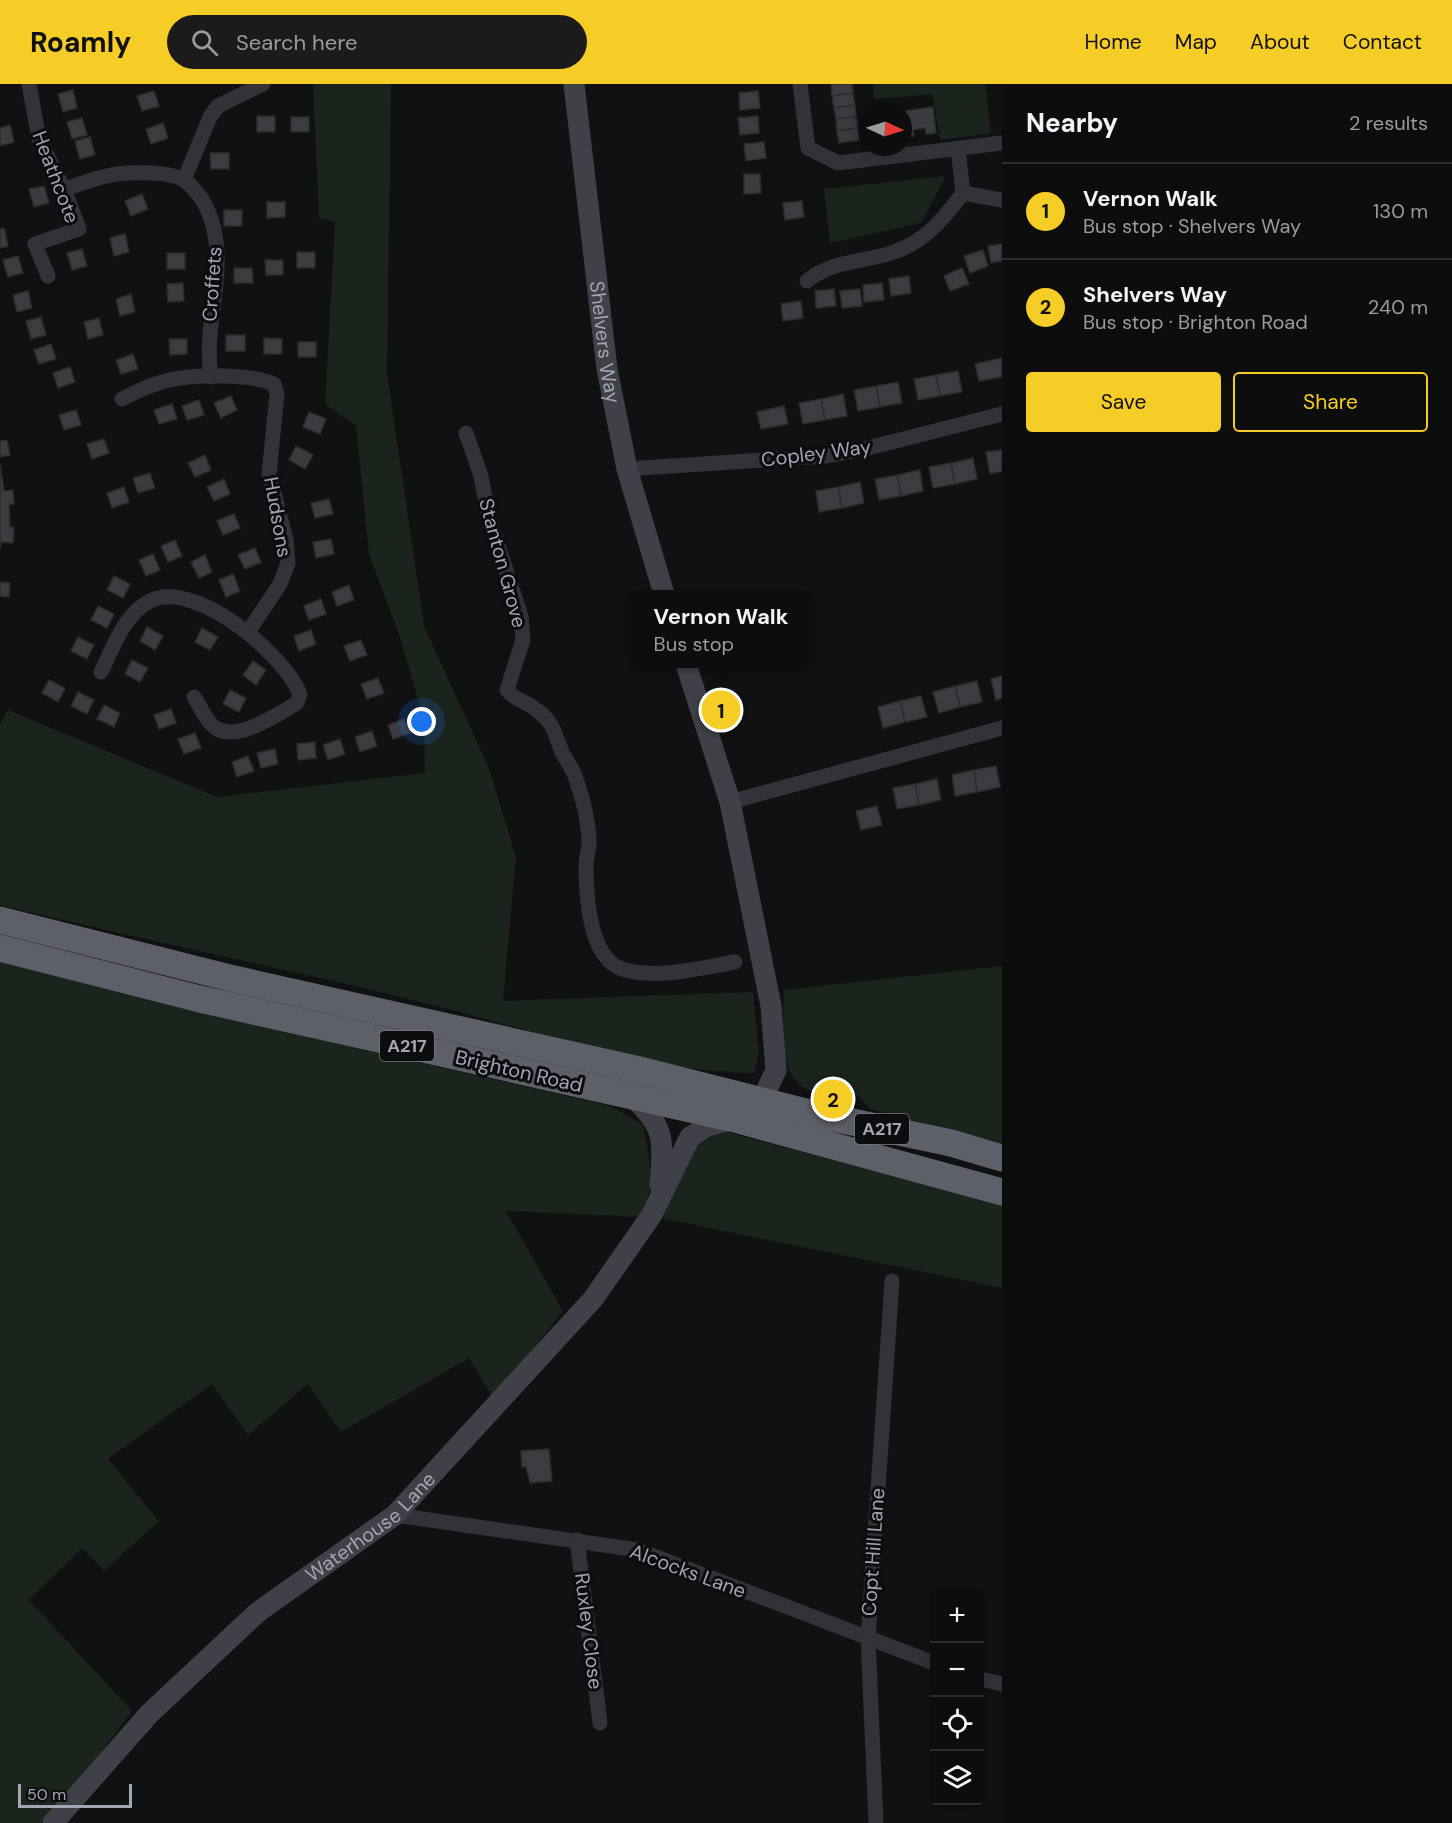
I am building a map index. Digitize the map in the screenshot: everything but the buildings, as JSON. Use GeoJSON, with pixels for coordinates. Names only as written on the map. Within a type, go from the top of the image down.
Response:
{"type":"FeatureCollection","features":[{"type":"Feature","properties":{"kind":"highway","name":"Brighton Road"},"geometry":{"type":"LineString","coordinates":[[0,920],[234,979],[810,1113],[951,1143],[1002,1158]]}},
{"type":"Feature","properties":{"kind":"highway","name":"Brighton Road"},"geometry":{"type":"LineString","coordinates":[[0,948],[200,999],[735,1119],[1002,1192]]}},
{"type":"Feature","properties":{"kind":"highway"},"geometry":{"type":"LineString","coordinates":[[762,1100],[770,1115],[815,1142]]}},
{"type":"Feature","properties":{"kind":"street","name":"Heathcote"},"geometry":{"type":"LineString","coordinates":[[28,84],[39,140],[64,189],[79,229],[35,244],[48,276]]}},
{"type":"Feature","properties":{"kind":"street"},"geometry":{"type":"LineString","coordinates":[[64,189],[116,174],[154,173],[184,180],[208,122],[218,106],[263,84]]}},
{"type":"Feature","properties":{"kind":"street","name":"Shelvers Way"},"geometry":{"type":"LineString","coordinates":[[574,84],[602,337],[627,469],[663,590]]}},
{"type":"Feature","properties":{"kind":"street"},"geometry":{"type":"LineString","coordinates":[[800,84],[808,148],[838,163],[1002,143]]}},
{"type":"Feature","properties":{"kind":"street"},"geometry":{"type":"LineString","coordinates":[[807,280],[823,268],[896,252],[937,228],[963,193],[958,148]]}},
{"type":"Feature","properties":{"kind":"street","name":"Croffets"},"geometry":{"type":"LineString","coordinates":[[184,180],[202,201],[213,221],[216,242],[216,280],[207,348],[211,377]]}},
{"type":"Feature","properties":{"kind":"street"},"geometry":{"type":"LineString","coordinates":[[963,193],[1002,201]]}},
{"type":"Feature","properties":{"kind":"street"},"geometry":{"type":"LineString","coordinates":[[122,399],[143,387],[171,380],[211,377]]}},
{"type":"Feature","properties":{"kind":"street","name":"Hudsons"},"geometry":{"type":"LineString","coordinates":[[211,377],[264,380],[274,384],[277,394],[269,474],[286,539],[288,563],[280,584],[248,632]]}},
{"type":"Feature","properties":{"kind":"street","name":"Copley Way"},"geometry":{"type":"LineString","coordinates":[[627,469],[825,456],[864,449],[1002,414]]}},
{"type":"Feature","properties":{"kind":"street","name":"Stanton Grove"},"geometry":{"type":"LineString","coordinates":[[465,434],[481,476],[489,518],[521,616],[523,640],[507,690],[511,695],[536,709],[553,725],[562,751],[574,774],[584,806],[590,841],[586,865],[590,920],[596,942],[608,959],[621,968],[674,972],[735,962]]}},
{"type":"Feature","properties":{"kind":"street"},"geometry":{"type":"LineString","coordinates":[[101,672],[125,624],[151,600],[166,597],[206,605],[248,632],[279,661],[296,684],[300,694],[297,703],[255,727],[230,733],[212,725],[194,697]]}},
{"type":"Feature","properties":{"kind":"street"},"geometry":{"type":"LineString","coordinates":[[688,668],[730,802],[771,1006],[776,1070],[780,1088],[810,1113]]}},
{"type":"Feature","properties":{"kind":"street"},"geometry":{"type":"LineString","coordinates":[[730,802],[1002,728]]}},
{"type":"Feature","properties":{"kind":"street"},"geometry":{"type":"LineString","coordinates":[[762,1100],[776,1070]]}},
{"type":"Feature","properties":{"kind":"street"},"geometry":{"type":"LineString","coordinates":[[631,1096],[652,1116],[662,1134],[658,1202]]}},
{"type":"Feature","properties":{"kind":"street","name":"Waterhouse Lane"},"geometry":{"type":"LineString","coordinates":[[53,1823],[150,1713],[258,1611],[395,1515],[593,1299],[658,1202],[690,1137],[707,1126],[735,1119]]}},
{"type":"Feature","properties":{"kind":"street","name":"Copt Hill Lane"},"geometry":{"type":"LineString","coordinates":[[876,1823],[867,1638],[892,1281]]}},
{"type":"Feature","properties":{"kind":"street","name":"Alcocks Lane"},"geometry":{"type":"LineString","coordinates":[[395,1515],[638,1550],[930,1662]]}},
{"type":"Feature","properties":{"kind":"street","name":"Ruxley Close"},"geometry":{"type":"LineString","coordinates":[[577,1540],[600,1723]]}},
{"type":"Feature","properties":{"kind":"street"},"geometry":{"type":"LineString","coordinates":[[984,1680],[1002,1684]]}},
{"type":"Feature","properties":{"kind":"shaded area"},"geometry":{"type":"Polygon","coordinates":[[[313,84],[391,84],[387,373],[424,626],[488,766],[516,856],[503,1001],[753,992],[759,1053],[754,1073],[713,1071],[628,1057],[417,1001],[0,905],[0,724],[8,710],[217,797],[425,773],[424,719],[399,634],[369,554],[356,426],[325,404],[335,222],[319,218],[313,84]]]}},
{"type":"Feature","properties":{"kind":"shaded area"},"geometry":{"type":"Polygon","coordinates":[[[873,84],[985,84],[991,133],[940,140],[933,94],[874,99],[873,84]]]}},
{"type":"Feature","properties":{"kind":"shaded area"},"geometry":{"type":"Polygon","coordinates":[[[946,176],[921,223],[830,243],[824,189],[946,176]]]}},
{"type":"Feature","properties":{"kind":"shaded area"},"geometry":{"type":"Polygon","coordinates":[[[0,960],[364,1050],[611,1106],[643,1125],[650,1172],[649,1194],[641,1217],[506,1211],[563,1311],[494,1399],[469,1358],[341,1432],[308,1384],[248,1435],[212,1384],[108,1459],[159,1521],[104,1571],[82,1548],[29,1600],[132,1711],[48,1823],[0,1823],[0,960]]]}},
{"type":"Feature","properties":{"kind":"shaded area"},"geometry":{"type":"Polygon","coordinates":[[[1002,966],[1002,1144],[870,1109],[858,1095],[815,1093],[802,1086],[793,1076],[787,1064],[783,1034],[784,990],[1002,966]]]}},
{"type":"Feature","properties":{"kind":"shaded area"},"geometry":{"type":"Polygon","coordinates":[[[722,1131],[1002,1204],[1002,1288],[661,1218],[685,1160],[701,1139],[722,1131]]]}},
{"type":"Feature","properties":{"kind":"place","name":"Vernon Walk"},"geometry":{"type":"Point","coordinates":[721,710]}},
{"type":"Feature","properties":{"kind":"place","name":"Shelvers Way"},"geometry":{"type":"Point","coordinates":[833,1099]}}]}
